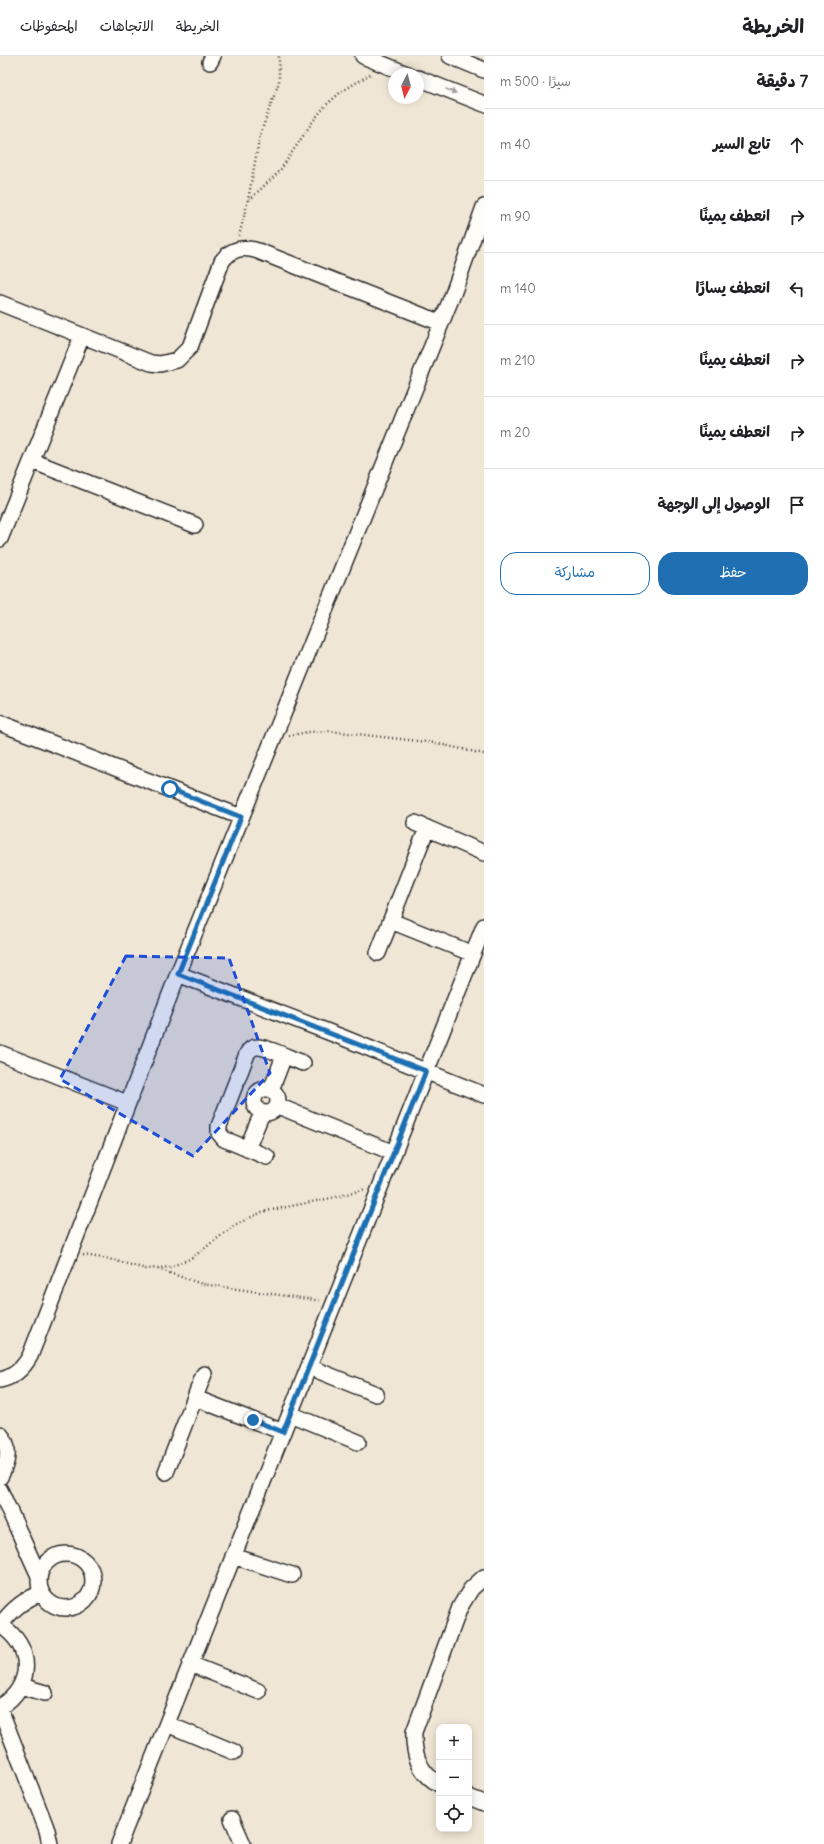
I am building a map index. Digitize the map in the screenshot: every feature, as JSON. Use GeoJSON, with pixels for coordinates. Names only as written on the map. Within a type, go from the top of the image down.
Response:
{"type":"FeatureCollection","features":[{"type":"Feature","properties":{"kind":"street"},"geometry":{"type":"LineString","coordinates":[[363,56],[391,67]]}},
{"type":"Feature","properties":{"kind":"street"},"geometry":{"type":"LineString","coordinates":[[450,56],[484,70]]}},
{"type":"Feature","properties":{"kind":"street"},"geometry":{"type":"LineString","coordinates":[[424,80],[484,104]]}},
{"type":"Feature","properties":{"kind":"street"},"geometry":{"type":"LineString","coordinates":[[0,1380],[16,1374],[24,1366],[178,974],[464,266],[484,207]]}},
{"type":"Feature","properties":{"kind":"street"},"geometry":{"type":"LineString","coordinates":[[0,303],[82,336],[160,364],[177,360],[190,347],[222,261],[227,254],[242,248],[258,251],[441,323]]}},
{"type":"Feature","properties":{"kind":"street"},"geometry":{"type":"LineString","coordinates":[[0,539],[82,336]]}},
{"type":"Feature","properties":{"kind":"street"},"geometry":{"type":"LineString","coordinates":[[32,461],[194,525]]}},
{"type":"Feature","properties":{"kind":"street"},"geometry":{"type":"LineString","coordinates":[[0,723],[241,817]]}},
{"type":"Feature","properties":{"kind":"street"},"geometry":{"type":"LineString","coordinates":[[378,953],[391,921],[421,826],[484,853]]}},
{"type":"Feature","properties":{"kind":"street"},"geometry":{"type":"LineString","coordinates":[[391,921],[473,954]]}},
{"type":"Feature","properties":{"kind":"street"},"geometry":{"type":"LineString","coordinates":[[119,1844],[484,926]]}},
{"type":"Feature","properties":{"kind":"street"},"geometry":{"type":"LineString","coordinates":[[178,974],[484,1095]]}},
{"type":"Feature","properties":{"kind":"street"},"geometry":{"type":"LineString","coordinates":[[267,1157],[224,1139],[219,1133],[219,1126],[233,1089],[247,1054],[252,1048],[260,1046],[303,1063]]}},
{"type":"Feature","properties":{"kind":"street"},"geometry":{"type":"LineString","coordinates":[[0,1053],[127,1103]]}},
{"type":"Feature","properties":{"kind":"street"},"geometry":{"type":"LineString","coordinates":[[271,1090],[284,1056]]}},
{"type":"Feature","properties":{"kind":"street"},"geometry":{"type":"LineString","coordinates":[[233,1089],[254,1097]]}},
{"type":"Feature","properties":{"kind":"street"},"geometry":{"type":"LineString","coordinates":[[263,1089],[271,1090],[277,1095],[278,1106],[273,1112],[262,1113],[254,1105],[254,1097],[263,1089]]}},
{"type":"Feature","properties":{"kind":"street"},"geometry":{"type":"LineString","coordinates":[[278,1106],[394,1153]]}},
{"type":"Feature","properties":{"kind":"street"},"geometry":{"type":"LineString","coordinates":[[247,1148],[262,1113]]}},
{"type":"Feature","properties":{"kind":"street"},"geometry":{"type":"LineString","coordinates":[[309,1367],[376,1394]]}},
{"type":"Feature","properties":{"kind":"street"},"geometry":{"type":"LineString","coordinates":[[166,1472],[204,1374]]}},
{"type":"Feature","properties":{"kind":"street"},"geometry":{"type":"LineString","coordinates":[[195,1398],[283,1432]]}},
{"type":"Feature","properties":{"kind":"street"},"geometry":{"type":"LineString","coordinates":[[290,1414],[358,1442]]}},
{"type":"Feature","properties":{"kind":"street"},"geometry":{"type":"LineString","coordinates":[[0,1434],[4,1438],[7,1447],[6,1462],[0,1477]]}},
{"type":"Feature","properties":{"kind":"street"},"geometry":{"type":"LineString","coordinates":[[0,1490],[39,1576]]}},
{"type":"Feature","properties":{"kind":"street"},"geometry":{"type":"LineString","coordinates":[[70,1554],[78,1557],[90,1568],[93,1577],[93,1585],[88,1596],[78,1605],[62,1607],[54,1605],[47,1600],[42,1593],[39,1585],[39,1576],[42,1568],[54,1557],[70,1554]]}},
{"type":"Feature","properties":{"kind":"street"},"geometry":{"type":"LineString","coordinates":[[233,1556],[292,1575]]}},
{"type":"Feature","properties":{"kind":"street"},"geometry":{"type":"LineString","coordinates":[[436,1782],[425,1774],[419,1765],[414,1749],[414,1732],[460,1607],[471,1589],[484,1577]]}},
{"type":"Feature","properties":{"kind":"street"},"geometry":{"type":"LineString","coordinates":[[42,1593],[33,1596],[18,1605],[0,1626],[16,1638],[23,1652],[26,1667],[21,1686],[15,1695],[0,1708],[47,1830],[50,1844]]}},
{"type":"Feature","properties":{"kind":"street"},"geometry":{"type":"LineString","coordinates":[[190,1664],[258,1691]]}},
{"type":"Feature","properties":{"kind":"street"},"geometry":{"type":"LineString","coordinates":[[21,1686],[45,1693]]}},
{"type":"Feature","properties":{"kind":"street"},"geometry":{"type":"LineString","coordinates":[[167,1724],[234,1752]]}},
{"type":"Feature","properties":{"kind":"street"},"geometry":{"type":"LineString","coordinates":[[472,1798],[484,1803]]}},
{"type":"Feature","properties":{"kind":"street"},"geometry":{"type":"LineString","coordinates":[[232,1819],[243,1844]]}},
{"type":"Feature","properties":{"kind":"path"},"geometry":{"type":"LineString","coordinates":[[234,250],[248,200],[260,135],[279,82],[279,56]]}},
{"type":"Feature","properties":{"kind":"path"},"geometry":{"type":"LineString","coordinates":[[248,200],[279,172],[313,121],[326,105],[358,80],[376,71],[391,67]]}},
{"type":"Feature","properties":{"kind":"path"},"geometry":{"type":"LineString","coordinates":[[272,742],[301,733],[331,732],[435,743],[484,754]]}},
{"type":"Feature","properties":{"kind":"path"},"geometry":{"type":"LineString","coordinates":[[158,1269],[175,1265],[192,1258],[235,1225],[262,1212],[336,1197],[381,1184]]}},
{"type":"Feature","properties":{"kind":"path"},"geometry":{"type":"LineString","coordinates":[[68,1255],[96,1257],[134,1267],[158,1269],[202,1284],[334,1303]]}},
{"type":"Feature","properties":{"kind":"highlighted area"},"geometry":{"type":"Polygon","coordinates":[[[126,956],[229,958],[270,1073],[193,1156],[60,1079],[126,956]]]}},
{"type":"Feature","properties":{"kind":"route"},"geometry":{"type":"LineString","coordinates":[[170,789],[241,817],[178,974],[426,1071],[283,1432],[253,1420]]}}]}
